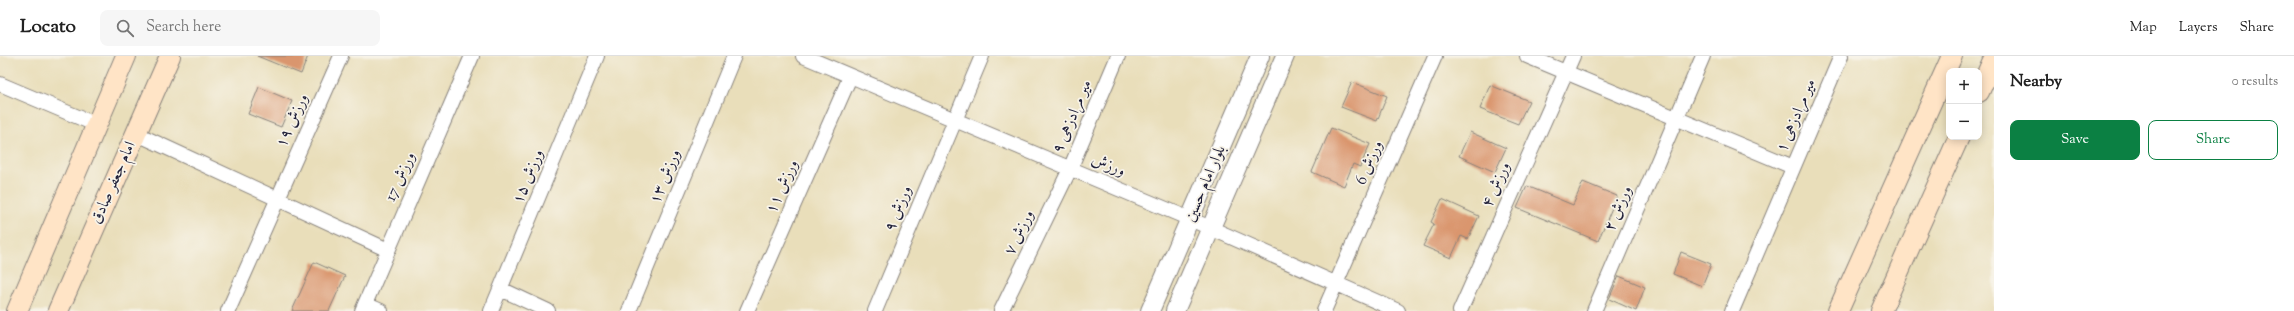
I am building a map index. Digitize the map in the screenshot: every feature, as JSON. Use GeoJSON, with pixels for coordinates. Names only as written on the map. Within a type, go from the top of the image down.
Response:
{"type":"FeatureCollection","features":[{"type":"Feature","properties":{"kind":"main road"},"geometry":{"type":"LineString","coordinates":[[17,311],[126,56]]}},
{"type":"Feature","properties":{"kind":"main road","name":"امام جعفر صادق"},"geometry":{"type":"LineString","coordinates":[[58,311],[170,56]]}},
{"type":"Feature","properties":{"kind":"main road"},"geometry":{"type":"LineString","coordinates":[[1838,311],[1952,56]]}},
{"type":"Feature","properties":{"kind":"main road"},"geometry":{"type":"LineString","coordinates":[[1982,85],[1994,58]]}},
{"type":"Feature","properties":{"kind":"main road"},"geometry":{"type":"LineString","coordinates":[[1881,311],[1958,140]]}},
{"type":"Feature","properties":{"kind":"street","name":"ورزش ۱۹"},"geometry":{"type":"LineString","coordinates":[[228,311],[341,56]]}},
{"type":"Feature","properties":{"kind":"street","name":"ورزش 17"},"geometry":{"type":"LineString","coordinates":[[364,308],[472,56]]}},
{"type":"Feature","properties":{"kind":"street","name":"ورزش ۱۵"},"geometry":{"type":"LineString","coordinates":[[491,311],[597,56]]}},
{"type":"Feature","properties":{"kind":"street","name":"ورزش ۱۳"},"geometry":{"type":"LineString","coordinates":[[628,311],[734,56]]}},
{"type":"Feature","properties":{"kind":"street","name":"ورزش"},"geometry":{"type":"LineString","coordinates":[[803,56],[1190,219],[1398,311]]}},
{"type":"Feature","properties":{"kind":"street","name":"ورزش ۹"},"geometry":{"type":"LineString","coordinates":[[875,311],[982,56]]}},
{"type":"Feature","properties":{"kind":"street","name":"میر مرادزهی ۹"},"geometry":{"type":"LineString","coordinates":[[1070,169],[1118,56]]}},
{"type":"Feature","properties":{"kind":"street","name":"بلوار امام حسین"},"geometry":{"type":"LineString","coordinates":[[1150,311],[1260,56]]}},
{"type":"Feature","properties":{"kind":"street","name":"بلوار امام حسین"},"geometry":{"type":"LineString","coordinates":[[1175,311],[1285,56]]}},
{"type":"Feature","properties":{"kind":"street","name":"ورزش 6"},"geometry":{"type":"LineString","coordinates":[[1324,311],[1435,56]]}},
{"type":"Feature","properties":{"kind":"street"},"geometry":{"type":"LineString","coordinates":[[1527,56],[1793,167]]}},
{"type":"Feature","properties":{"kind":"street","name":"ورزش ۴"},"geometry":{"type":"LineString","coordinates":[[1460,311],[1573,56]]}},
{"type":"Feature","properties":{"kind":"street","name":"ورزش ۲"},"geometry":{"type":"LineString","coordinates":[[1594,311],[1703,56]]}},
{"type":"Feature","properties":{"kind":"street","name":"میر مرادزهی ۱"},"geometry":{"type":"LineString","coordinates":[[1732,311],[1841,56]]}},
{"type":"Feature","properties":{"kind":"street","name":"ورزش ۱۱"},"geometry":{"type":"LineString","coordinates":[[747,311],[850,77]]}},
{"type":"Feature","properties":{"kind":"street"},"geometry":{"type":"LineString","coordinates":[[0,84],[97,125]]}},
{"type":"Feature","properties":{"kind":"street"},"geometry":{"type":"LineString","coordinates":[[136,133],[388,250]]}},
{"type":"Feature","properties":{"kind":"street","name":"ورزش ۷"},"geometry":{"type":"LineString","coordinates":[[1001,311],[1070,169]]}},
{"type":"Feature","properties":{"kind":"street"},"geometry":{"type":"LineString","coordinates":[[501,289],[548,311]]}},
{"type":"Feature","properties":{"kind":"street"},"geometry":{"type":"LineString","coordinates":[[364,308],[381,311]]}},
{"type":"Feature","properties":{"kind":"building"},"geometry":{"type":"Polygon","coordinates":[[[257,56],[308,56],[301,74],[257,56]]]}},
{"type":"Feature","properties":{"kind":"building"},"geometry":{"type":"Polygon","coordinates":[[[1352,82],[1387,96],[1377,121],[1341,107],[1352,82]]]}},
{"type":"Feature","properties":{"kind":"building"},"geometry":{"type":"Polygon","coordinates":[[[1490,85],[1529,101],[1518,124],[1480,109],[1490,85]]]}},
{"type":"Feature","properties":{"kind":"building"},"geometry":{"type":"Polygon","coordinates":[[[259,87],[292,101],[281,127],[248,114],[259,87]]]}},
{"type":"Feature","properties":{"kind":"building"},"geometry":{"type":"Polygon","coordinates":[[[1331,128],[1370,144],[1360,167],[1353,164],[1344,186],[1312,172],[1331,128]]]}},
{"type":"Feature","properties":{"kind":"building"},"geometry":{"type":"Polygon","coordinates":[[[1470,132],[1506,148],[1495,172],[1459,156],[1470,132]]]}},
{"type":"Feature","properties":{"kind":"building"},"geometry":{"type":"Polygon","coordinates":[[[1583,182],[1617,196],[1598,241],[1517,208],[1527,186],[1573,205],[1583,182]]]}},
{"type":"Feature","properties":{"kind":"building"},"geometry":{"type":"Polygon","coordinates":[[[1442,199],[1479,216],[1468,239],[1461,236],[1451,258],[1423,246],[1434,224],[1431,222],[1442,199]]]}},
{"type":"Feature","properties":{"kind":"building"},"geometry":{"type":"Polygon","coordinates":[[[1681,252],[1711,264],[1702,286],[1673,274],[1681,252]]]}},
{"type":"Feature","properties":{"kind":"building"},"geometry":{"type":"Polygon","coordinates":[[[314,262],[345,276],[329,311],[292,311],[314,262]]]}},
{"type":"Feature","properties":{"kind":"building"},"geometry":{"type":"Polygon","coordinates":[[[1619,276],[1645,287],[1636,311],[1609,299],[1619,276]]]}}]}
